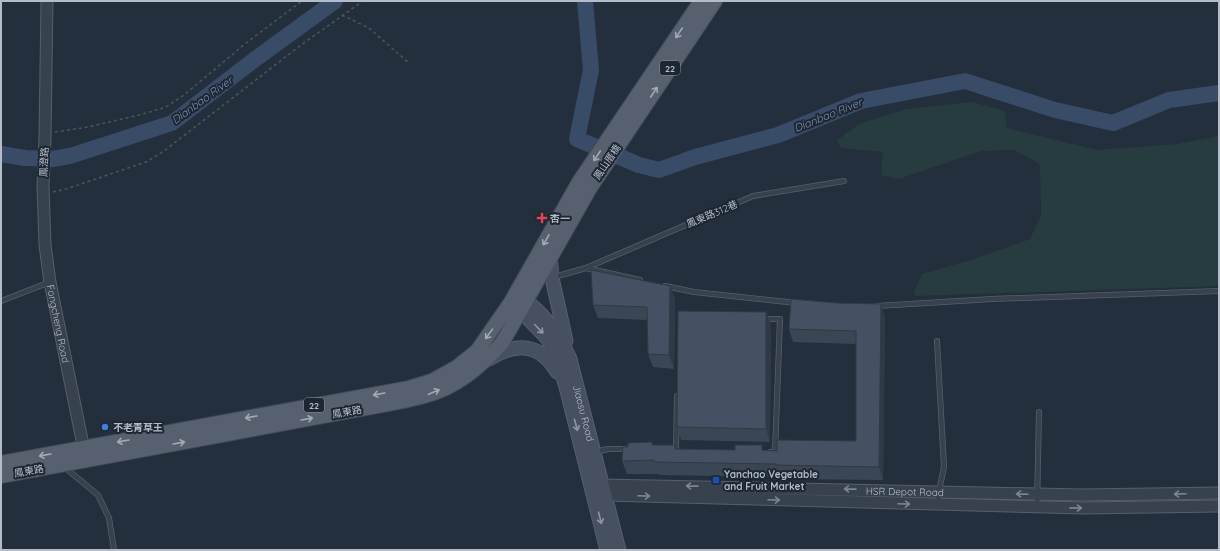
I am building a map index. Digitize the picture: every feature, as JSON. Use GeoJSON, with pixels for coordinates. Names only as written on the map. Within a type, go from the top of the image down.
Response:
{"type":"FeatureCollection","features":[{"type":"Feature","properties":{"kind":"main road","name":"22"},"geometry":{"type":"LineString","coordinates":[[635,110],[701,1]]}},
{"type":"Feature","properties":{"kind":"main road","name":"22"},"geometry":{"type":"LineString","coordinates":[[635,110],[715,1]]}},
{"type":"Feature","properties":{"kind":"main road","name":"鳳山厝橋"},"geometry":{"type":"LineString","coordinates":[[585,185],[635,110]]}},
{"type":"Feature","properties":{"kind":"main road","name":"鳳東路"},"geometry":{"type":"LineString","coordinates":[[1,476],[62,465],[85,454],[409,388],[432,381],[456,368],[477,351],[519,302],[550,257],[585,185]]}},
{"type":"Feature","properties":{"kind":"main road","name":"鳳東路"},"geometry":{"type":"LineString","coordinates":[[1,463],[85,454],[388,404],[426,396],[456,383],[486,361],[502,343],[519,302],[585,185]]}},
{"type":"Feature","properties":{"kind":"main road"},"geometry":{"type":"LineString","coordinates":[[550,257],[552,278],[570,359]]}},
{"type":"Feature","properties":{"kind":"main road","name":"Jiaosu Road"},"geometry":{"type":"LineString","coordinates":[[519,302],[554,328],[570,359],[588,453]]}},
{"type":"Feature","properties":{"kind":"main road","name":"Jiaosu Road"},"geometry":{"type":"LineString","coordinates":[[519,302],[552,346],[588,453],[598,491],[619,550]]}},
{"type":"Feature","properties":{"kind":"main road"},"geometry":{"type":"LineString","coordinates":[[486,361],[501,351],[528,348],[546,357],[551,362],[566,387]]}},
{"type":"Feature","properties":{"kind":"main road","name":"Jiaosu Road"},"geometry":{"type":"LineString","coordinates":[[598,491],[607,550]]}},
{"type":"Feature","properties":{"kind":"street"},"geometry":{"type":"LineString","coordinates":[[45,135],[47,1]]}},
{"type":"Feature","properties":{"kind":"street","name":"鳳澄路"},"geometry":{"type":"LineString","coordinates":[[43,190],[45,135]]}},
{"type":"Feature","properties":{"kind":"street","name":"Fongcheng Road"},"geometry":{"type":"LineString","coordinates":[[43,190],[45,245],[50,282],[85,454]]}},
{"type":"Feature","properties":{"kind":"street","name":"HSR Depot Road"},"geometry":{"type":"LineString","coordinates":[[598,491],[939,491],[1082,495],[1219,493]]}},
{"type":"Feature","properties":{"kind":"street","name":"HSR Depot Road"},"geometry":{"type":"LineString","coordinates":[[598,491],[938,505],[1083,508],[1219,506]]}},
{"type":"Feature","properties":{"kind":"lane","name":"鳳東路312巷"},"geometry":{"type":"LineString","coordinates":[[552,278],[586,268],[753,196],[844,182]]}},
{"type":"Feature","properties":{"kind":"lane"},"geometry":{"type":"LineString","coordinates":[[586,268],[648,282]]}},
{"type":"Feature","properties":{"kind":"lane"},"geometry":{"type":"LineString","coordinates":[[1,301],[50,282]]}},
{"type":"Feature","properties":{"kind":"lane"},"geometry":{"type":"LineString","coordinates":[[663,286],[694,292],[800,304]]}},
{"type":"Feature","properties":{"kind":"lane"},"geometry":{"type":"LineString","coordinates":[[873,306],[992,299],[1219,291]]}},
{"type":"Feature","properties":{"kind":"lane"},"geometry":{"type":"LineString","coordinates":[[757,318],[780,319],[775,452],[767,452]]}},
{"type":"Feature","properties":{"kind":"lane"},"geometry":{"type":"LineString","coordinates":[[937,341],[944,467],[938,505]]}},
{"type":"Feature","properties":{"kind":"lane"},"geometry":{"type":"LineString","coordinates":[[676,450],[677,387]]}},
{"type":"Feature","properties":{"kind":"lane"},"geometry":{"type":"LineString","coordinates":[[1038,507],[1040,412]]}},
{"type":"Feature","properties":{"kind":"lane"},"geometry":{"type":"LineString","coordinates":[[588,453],[608,449],[638,450]]}},
{"type":"Feature","properties":{"kind":"lane"},"geometry":{"type":"LineString","coordinates":[[668,450],[683,450]]}},
{"type":"Feature","properties":{"kind":"lane"},"geometry":{"type":"LineString","coordinates":[[62,465],[98,495],[109,518],[114,550]]}},
{"type":"Feature","properties":{"kind":"path"},"geometry":{"type":"LineString","coordinates":[[45,135],[88,127],[166,107],[184,95],[246,43],[302,1]]}},
{"type":"Feature","properties":{"kind":"path"},"geometry":{"type":"LineString","coordinates":[[43,190],[66,189],[146,162],[164,151],[342,15],[363,1]]}},
{"type":"Feature","properties":{"kind":"path"},"geometry":{"type":"LineString","coordinates":[[342,15],[369,28],[409,63]]}},
{"type":"Feature","properties":{"kind":"green space"},"geometry":{"type":"Polygon","coordinates":[[[972,102],[1005,111],[1007,128],[1097,150],[1177,144],[1219,136],[1219,286],[915,296],[914,292],[922,274],[974,259],[1030,239],[1041,216],[1040,165],[1014,150],[981,151],[899,179],[881,175],[883,152],[841,148],[837,140],[859,124],[906,109],[972,102]]]}},
{"type":"Feature","properties":{"kind":"building"},"geometry":{"type":"Polygon","coordinates":[[[591,270],[670,286],[669,355],[648,354],[647,307],[593,305],[591,270]]]}},
{"type":"Feature","properties":{"kind":"building"},"geometry":{"type":"Polygon","coordinates":[[[791,299],[836,303],[881,304],[879,467],[654,462],[654,460],[622,461],[623,447],[628,447],[628,443],[652,442],[652,445],[675,445],[675,449],[735,450],[735,445],[762,445],[762,450],[777,451],[777,440],[856,441],[856,331],[789,329],[791,299]]]}},
{"type":"Feature","properties":{"kind":"building"},"geometry":{"type":"Polygon","coordinates":[[[678,311],[766,312],[766,429],[677,427],[678,311]]]}},
{"type":"Feature","properties":{"kind":"waterway","name":"Dianbao River"},"geometry":{"type":"LineString","coordinates":[[1,154],[25,158],[52,159],[70,156],[172,123],[254,60],[335,1]]}},
{"type":"Feature","properties":{"kind":"waterway","name":"Dianbao River"},"geometry":{"type":"LineString","coordinates":[[585,1],[591,70],[577,139],[639,165],[659,170],[695,157],[778,135],[861,101],[965,81],[1055,110],[1113,123],[1169,100],[1219,93]]}},
{"type":"Feature","properties":{"kind":"place","name":"杏一"},"geometry":{"type":"Point","coordinates":[542,218]}},
{"type":"Feature","properties":{"kind":"place","name":"不老青草王"},"geometry":{"type":"Point","coordinates":[105,427]}},
{"type":"Feature","properties":{"kind":"place","name":"Yanchao Vegetable and Fruit Market"},"geometry":{"type":"Point","coordinates":[716,480]}}]}
